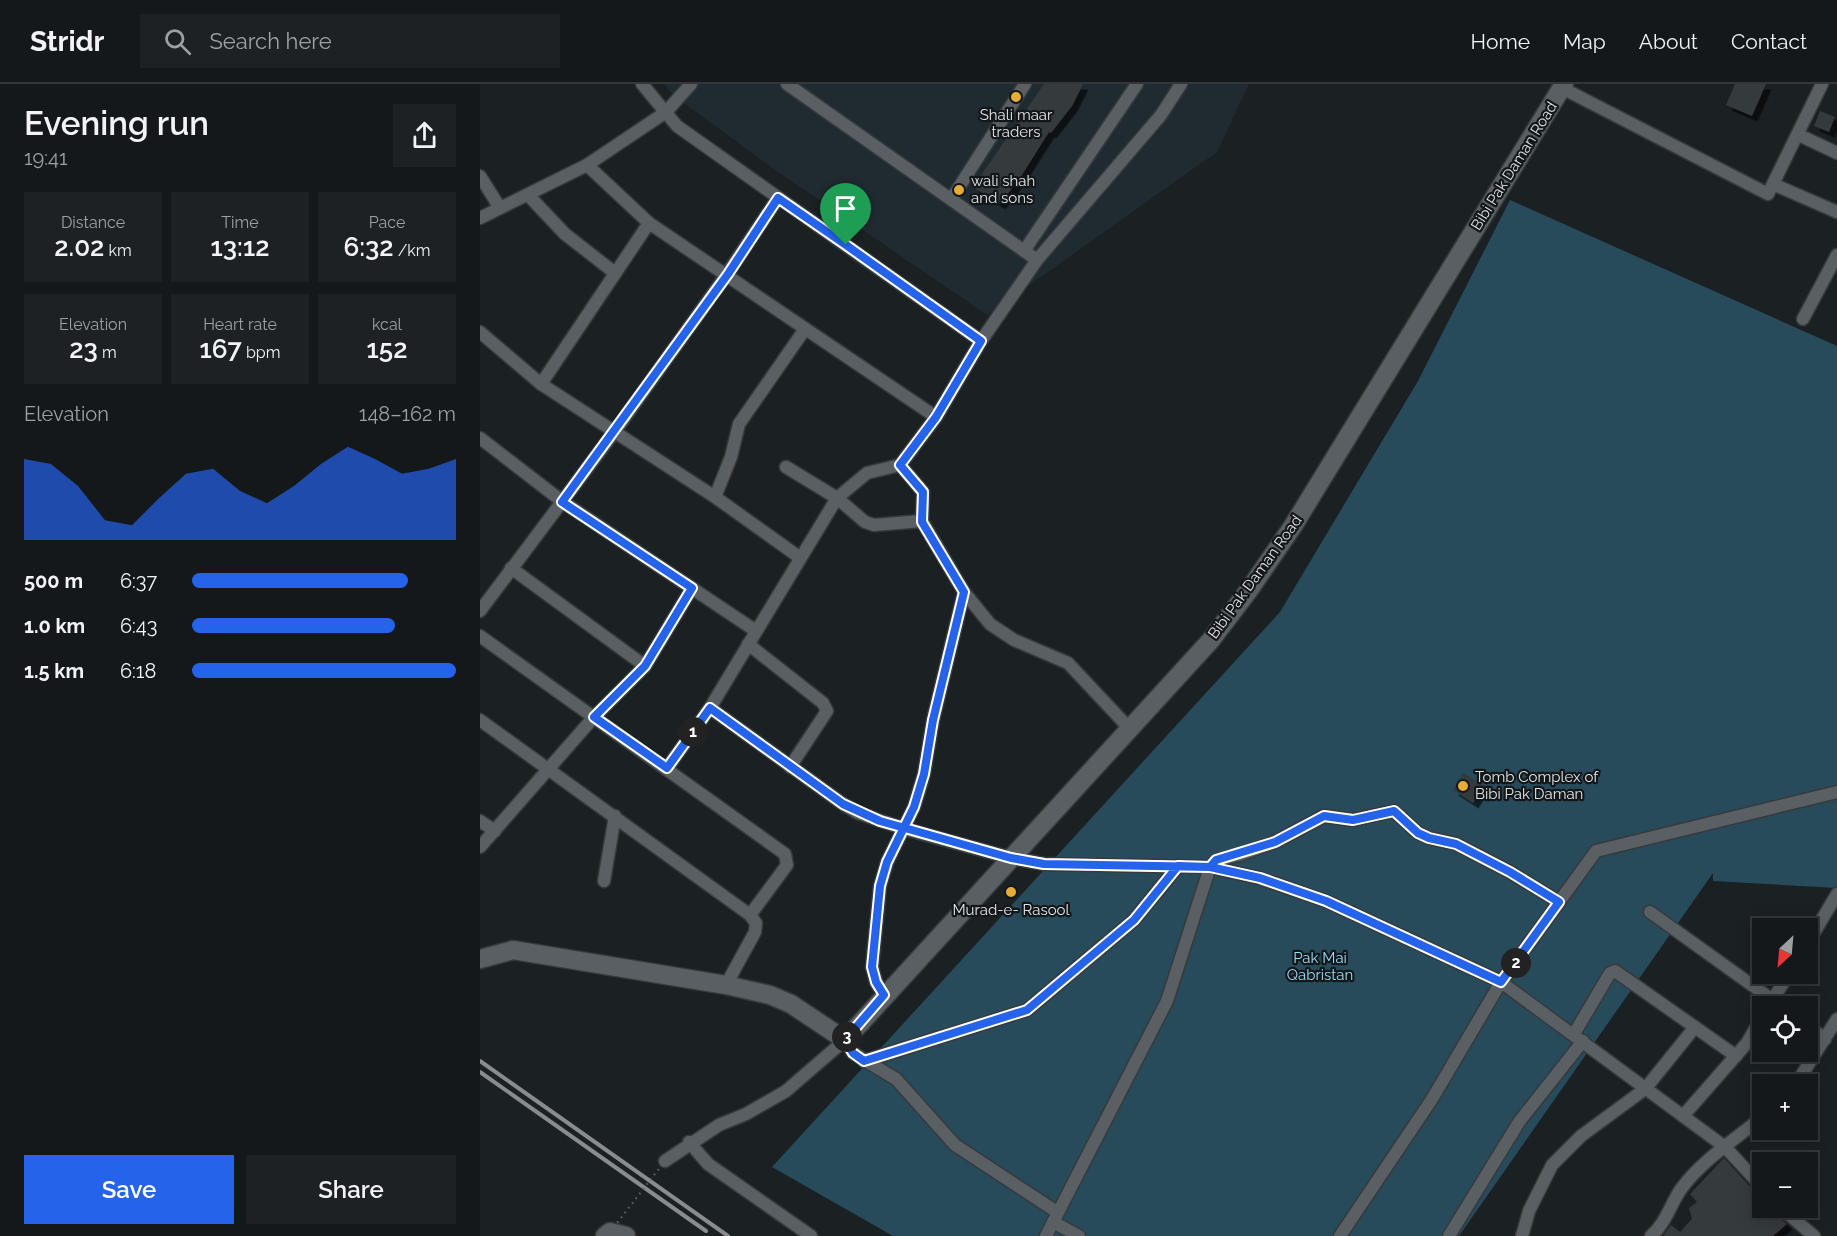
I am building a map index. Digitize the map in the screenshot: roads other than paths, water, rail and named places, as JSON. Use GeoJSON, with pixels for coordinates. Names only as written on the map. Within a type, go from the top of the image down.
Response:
{"type":"FeatureCollection","features":[{"type":"Feature","properties":{"kind":"street"},"geometry":{"type":"LineString","coordinates":[[642,84],[677,126],[981,341]]}},
{"type":"Feature","properties":{"kind":"street"},"geometry":{"type":"LineString","coordinates":[[480,218],[529,196],[587,165],[666,112],[691,84]]}},
{"type":"Feature","properties":{"kind":"street"},"geometry":{"type":"LineString","coordinates":[[787,84],[1037,260]]}},
{"type":"Feature","properties":{"kind":"street"},"geometry":{"type":"LineString","coordinates":[[952,198],[1025,84]]}},
{"type":"Feature","properties":{"kind":"street"},"geometry":{"type":"LineString","coordinates":[[1024,251],[1137,84]]}},
{"type":"Feature","properties":{"kind":"street"},"geometry":{"type":"LineString","coordinates":[[667,768],[710,708],[799,557],[837,498],[867,473],[900,465],[936,417],[981,341],[1037,260],[1161,115],[1181,84]]}},
{"type":"Feature","properties":{"kind":"street"},"geometry":{"type":"LineString","coordinates":[[1563,86],[1768,195],[1799,135],[1821,84]]}},
{"type":"Feature","properties":{"kind":"street","name":"Bibi Pak Daman Road"},"geometry":{"type":"LineString","coordinates":[[845,1040],[1211,640],[1287,535],[1563,86]]}},
{"type":"Feature","properties":{"kind":"street"},"geometry":{"type":"LineString","coordinates":[[1799,135],[1837,153]]}},
{"type":"Feature","properties":{"kind":"street"},"geometry":{"type":"LineString","coordinates":[[587,165],[649,223],[728,274],[936,417]]}},
{"type":"Feature","properties":{"kind":"street"},"geometry":{"type":"LineString","coordinates":[[480,176],[500,208]]}},
{"type":"Feature","properties":{"kind":"street"},"geometry":{"type":"LineString","coordinates":[[1775,185],[1837,212]]}},
{"type":"Feature","properties":{"kind":"street"},"geometry":{"type":"LineString","coordinates":[[529,196],[565,234],[615,273]]}},
{"type":"Feature","properties":{"kind":"street"},"geometry":{"type":"LineString","coordinates":[[480,611],[728,274],[778,198]]}},
{"type":"Feature","properties":{"kind":"street"},"geometry":{"type":"LineString","coordinates":[[541,384],[649,223]]}},
{"type":"Feature","properties":{"kind":"street"},"geometry":{"type":"LineString","coordinates":[[1803,319],[1837,255]]}},
{"type":"Feature","properties":{"kind":"street"},"geometry":{"type":"LineString","coordinates":[[715,497],[731,457],[739,424],[805,329]]}},
{"type":"Feature","properties":{"kind":"street"},"geometry":{"type":"LineString","coordinates":[[480,332],[541,384],[715,497],[799,557]]}},
{"type":"Feature","properties":{"kind":"street"},"geometry":{"type":"LineString","coordinates":[[480,438],[562,502],[756,631]]}},
{"type":"Feature","properties":{"kind":"street"},"geometry":{"type":"LineString","coordinates":[[900,465],[923,492],[922,522],[964,592],[990,624],[1014,640],[1068,663],[1129,728]]}},
{"type":"Feature","properties":{"kind":"street"},"geometry":{"type":"LineString","coordinates":[[786,467],[837,498],[865,522],[874,525],[922,522]]}},
{"type":"Feature","properties":{"kind":"street"},"geometry":{"type":"LineString","coordinates":[[511,568],[645,666]]}},
{"type":"Feature","properties":{"kind":"street"},"geometry":{"type":"LineString","coordinates":[[480,847],[550,770],[594,717],[645,666],[692,588]]}},
{"type":"Feature","properties":{"kind":"street"},"geometry":{"type":"LineString","coordinates":[[884,995],[876,982],[872,967],[876,915],[887,862],[905,829],[924,774],[933,720],[964,592]]}},
{"type":"Feature","properties":{"kind":"street"},"geometry":{"type":"LineString","coordinates":[[480,636],[785,854],[787,865],[750,915]]}},
{"type":"Feature","properties":{"kind":"street"},"geometry":{"type":"LineString","coordinates":[[748,644],[823,703],[827,711],[790,767]]}},
{"type":"Feature","properties":{"kind":"street"},"geometry":{"type":"LineString","coordinates":[[710,708],[790,767],[858,813],[905,829],[1011,858],[1044,864],[1210,867],[1260,878],[1326,901],[1501,982],[1725,1147],[1752,1176]]}},
{"type":"Feature","properties":{"kind":"street"},"geometry":{"type":"LineString","coordinates":[[480,720],[750,915],[756,923],[755,932],[726,985]]}},
{"type":"Feature","properties":{"kind":"street"},"geometry":{"type":"LineString","coordinates":[[1340,1236],[1432,1099],[1501,982],[1596,851],[1837,792]]}},
{"type":"Feature","properties":{"kind":"street"},"geometry":{"type":"LineString","coordinates":[[1046,1236],[1167,1001],[1210,867],[1216,860],[1275,842],[1324,816],[1353,820],[1394,811],[1418,833],[1456,844],[1510,872],[1559,902]]}},
{"type":"Feature","properties":{"kind":"street"},"geometry":{"type":"LineString","coordinates":[[604,881],[615,816]]}},
{"type":"Feature","properties":{"kind":"street"},"geometry":{"type":"LineString","coordinates":[[480,821],[495,831]]}},
{"type":"Feature","properties":{"kind":"street"},"geometry":{"type":"LineString","coordinates":[[864,1061],[1027,1010],[1134,920],[1178,866]]}},
{"type":"Feature","properties":{"kind":"street"},"geometry":{"type":"LineString","coordinates":[[1818,926],[1837,894]]}},
{"type":"Feature","properties":{"kind":"street"},"geometry":{"type":"LineString","coordinates":[[1650,912],[1763,996]]}},
{"type":"Feature","properties":{"kind":"street"},"geometry":{"type":"LineString","coordinates":[[480,959],[513,950],[726,985],[770,995],[791,1004],[845,1040],[853,1053],[864,1061],[896,1079],[955,1145],[1079,1236]]}},
{"type":"Feature","properties":{"kind":"street"},"geometry":{"type":"LineString","coordinates":[[1449,1236],[1519,1122],[1578,1037],[1612,971],[1736,1056]]}},
{"type":"Feature","properties":{"kind":"street"},"geometry":{"type":"LineString","coordinates":[[1802,1074],[1837,1019]]}},
{"type":"Feature","properties":{"kind":"street"},"geometry":{"type":"LineString","coordinates":[[1522,1236],[1529,1211],[1552,1165],[1581,1136],[1645,1089],[1695,1027]]}},
{"type":"Feature","properties":{"kind":"street"},"geometry":{"type":"LineString","coordinates":[[1683,1116],[1752,1034]]}},
{"type":"Feature","properties":{"kind":"street"},"geometry":{"type":"LineString","coordinates":[[1818,1034],[1825,1039]]}},
{"type":"Feature","properties":{"kind":"street"},"geometry":{"type":"LineString","coordinates":[[665,1161],[689,1142],[786,1091],[845,1040]]}},
{"type":"Feature","properties":{"kind":"street"},"geometry":{"type":"LineString","coordinates":[[1651,1236],[1665,1221],[1681,1190],[1725,1147],[1752,1125]]}},
{"type":"Feature","properties":{"kind":"street"},"geometry":{"type":"LineString","coordinates":[[689,1142],[708,1164],[811,1236]]}},
{"type":"Feature","properties":{"kind":"street"},"geometry":{"type":"LineString","coordinates":[[1793,1218],[1814,1236]]}},
{"type":"Feature","properties":{"kind":"railway"},"geometry":{"type":"LineString","coordinates":[[480,1061],[728,1236]]}},
{"type":"Feature","properties":{"kind":"railway"},"geometry":{"type":"LineString","coordinates":[[480,1072],[706,1231]]}},
{"type":"Feature","properties":{"kind":"place","name":"Shali maar traders"},"geometry":{"type":"Point","coordinates":[1016,97]}},
{"type":"Feature","properties":{"kind":"place","name":"wali shah and sons"},"geometry":{"type":"Point","coordinates":[959,190]}},
{"type":"Feature","properties":{"kind":"place","name":"Tomb Complex of Bibi Pak Daman"},"geometry":{"type":"Point","coordinates":[1463,786]}},
{"type":"Feature","properties":{"kind":"place","name":"Murad-e- Rasool"},"geometry":{"type":"Point","coordinates":[1011,892]}},
{"type":"Feature","properties":{"kind":"park label","name":"Pak Mai Qabristan"},"geometry":{"type":"Point","coordinates":[1320,966]}}]}
